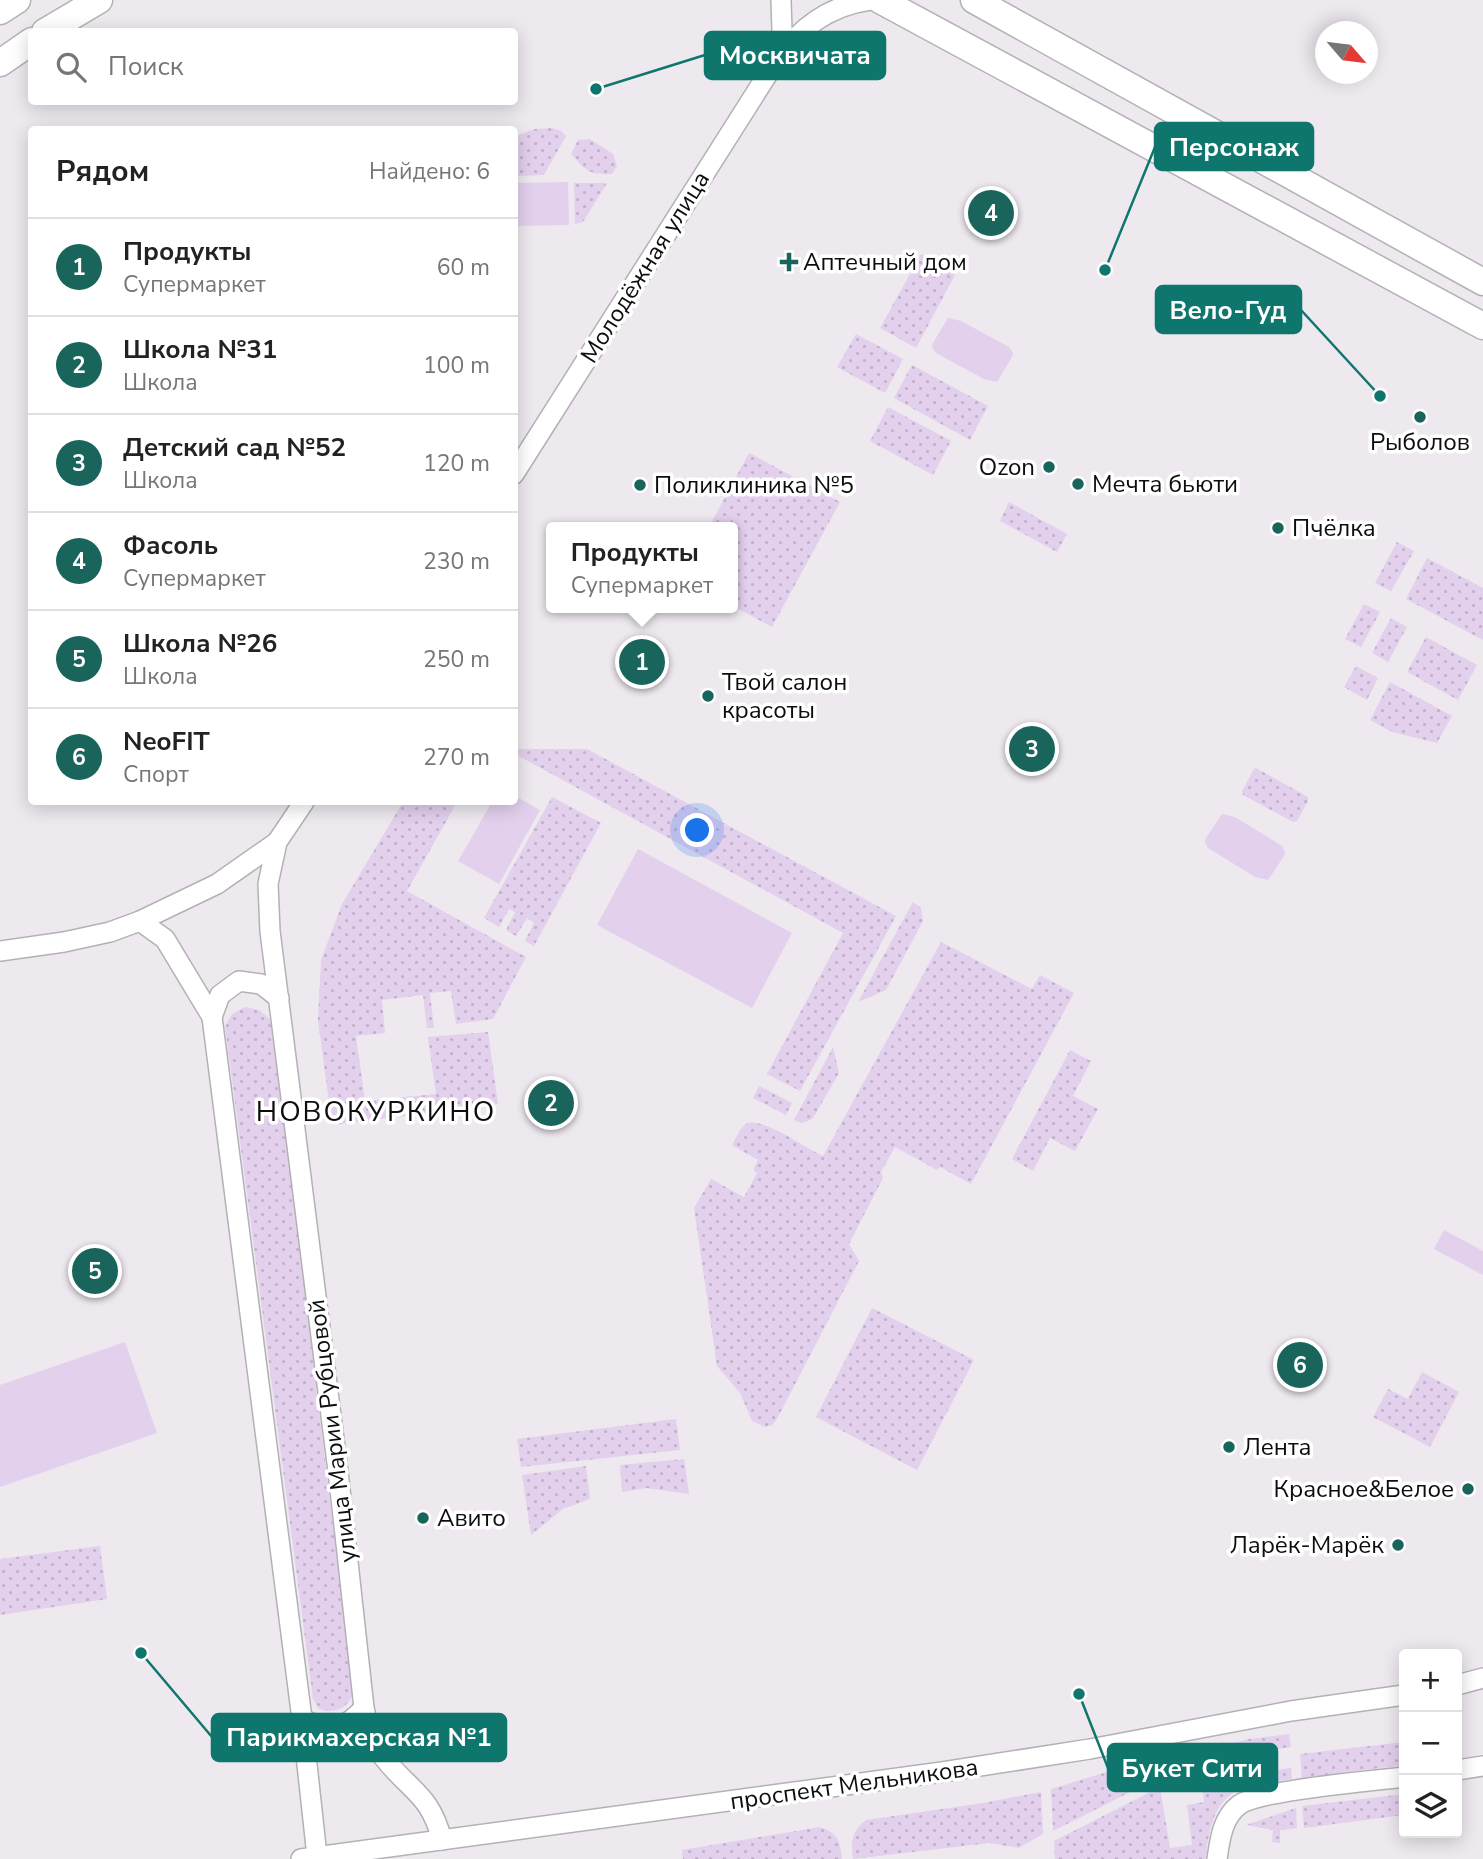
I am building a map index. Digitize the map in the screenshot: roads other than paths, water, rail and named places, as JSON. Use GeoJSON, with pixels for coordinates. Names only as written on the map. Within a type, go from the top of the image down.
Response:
{"type":"FeatureCollection","features":[{"type":"Feature","properties":{"kind":"main road"},"geometry":{"type":"LineString","coordinates":[[0,11],[17,0]]}},
{"type":"Feature","properties":{"kind":"main road"},"geometry":{"type":"LineString","coordinates":[[52,28],[99,0]]}},
{"type":"Feature","properties":{"kind":"main road"},"geometry":{"type":"LineString","coordinates":[[880,0],[1483,326]]}},
{"type":"Feature","properties":{"kind":"main road"},"geometry":{"type":"LineString","coordinates":[[974,0],[1483,282]]}},
{"type":"Feature","properties":{"kind":"main road"},"geometry":{"type":"LineString","coordinates":[[0,63],[28,44]]}},
{"type":"Feature","properties":{"kind":"street","name":"Молодёжная улица"},"geometry":{"type":"LineString","coordinates":[[776,61],[782,31],[781,0]]}},
{"type":"Feature","properties":{"kind":"street","name":"Молодёжная улица"},"geometry":{"type":"LineString","coordinates":[[518,468],[793,38],[840,6],[870,0]]}},
{"type":"Feature","properties":{"kind":"street"},"geometry":{"type":"LineString","coordinates":[[0,951],[98,935],[140,921],[217,884],[277,842],[302,805]]}},
{"type":"Feature","properties":{"kind":"street","name":"улица Марии Рубцовой"},"geometry":{"type":"LineString","coordinates":[[277,842],[268,884],[270,931],[338,1471],[364,1708],[370,1734],[383,1757],[424,1799],[436,1818],[442,1840]]}},
{"type":"Feature","properties":{"kind":"street"},"geometry":{"type":"LineString","coordinates":[[140,921],[165,939],[212,1017],[302,1719],[309,1858]]}},
{"type":"Feature","properties":{"kind":"street"},"geometry":{"type":"LineString","coordinates":[[212,1017],[220,995],[239,981],[261,984],[279,998]]}},
{"type":"Feature","properties":{"kind":"street"},"geometry":{"type":"LineString","coordinates":[[1462,1684],[1483,1678]]}},
{"type":"Feature","properties":{"kind":"street","name":"проспект Мельникова"},"geometry":{"type":"LineString","coordinates":[[309,1858],[1018,1761],[1291,1711],[1399,1696]]}},
{"type":"Feature","properties":{"kind":"street"},"geometry":{"type":"LineString","coordinates":[[302,1719],[318,1726],[335,1728],[352,1721],[364,1708]]}},
{"type":"Feature","properties":{"kind":"street"},"geometry":{"type":"LineString","coordinates":[[1462,1769],[1483,1766]]}},
{"type":"Feature","properties":{"kind":"street"},"geometry":{"type":"LineString","coordinates":[[1217,1859],[1226,1819],[1241,1803],[1297,1790],[1399,1778]]}},
{"type":"Feature","properties":{"kind":"place","name":"Москвичата"},"geometry":{"type":"Point","coordinates":[596,89]}},
{"type":"Feature","properties":{"kind":"place","name":"Фасоль"},"geometry":{"type":"Point","coordinates":[991,213]}},
{"type":"Feature","properties":{"kind":"place","name":"Аптечный дом"},"geometry":{"type":"Point","coordinates":[789,262]}},
{"type":"Feature","properties":{"kind":"place","name":"Персонаж"},"geometry":{"type":"Point","coordinates":[1105,270]}},
{"type":"Feature","properties":{"kind":"place","name":"Вело-Гуд"},"geometry":{"type":"Point","coordinates":[1380,396]}},
{"type":"Feature","properties":{"kind":"place","name":"Рыболов"},"geometry":{"type":"Point","coordinates":[1420,417]}},
{"type":"Feature","properties":{"kind":"place","name":"Ozon"},"geometry":{"type":"Point","coordinates":[1049,467]}},
{"type":"Feature","properties":{"kind":"place","name":"Мечта бьюти"},"geometry":{"type":"Point","coordinates":[1078,484]}},
{"type":"Feature","properties":{"kind":"place","name":"Поликлиника №5"},"geometry":{"type":"Point","coordinates":[640,485]}},
{"type":"Feature","properties":{"kind":"place","name":"Пчёлка"},"geometry":{"type":"Point","coordinates":[1278,528]}},
{"type":"Feature","properties":{"kind":"place","name":"Продукты"},"geometry":{"type":"Point","coordinates":[642,662]}},
{"type":"Feature","properties":{"kind":"place","name":"Твой салон красоты"},"geometry":{"type":"Point","coordinates":[708,696]}},
{"type":"Feature","properties":{"kind":"place","name":"Детский сад №52"},"geometry":{"type":"Point","coordinates":[1032,749]}},
{"type":"Feature","properties":{"kind":"place","name":"Школа №31"},"geometry":{"type":"Point","coordinates":[551,1103]}},
{"type":"Feature","properties":{"kind":"place","name":"Школа №26"},"geometry":{"type":"Point","coordinates":[95,1271]}},
{"type":"Feature","properties":{"kind":"place","name":"NeoFIT"},"geometry":{"type":"Point","coordinates":[1300,1365]}},
{"type":"Feature","properties":{"kind":"place","name":"Лента"},"geometry":{"type":"Point","coordinates":[1229,1447]}},
{"type":"Feature","properties":{"kind":"place","name":"Красное&Белое"},"geometry":{"type":"Point","coordinates":[1468,1489]}},
{"type":"Feature","properties":{"kind":"place","name":"Авито"},"geometry":{"type":"Point","coordinates":[423,1518]}},
{"type":"Feature","properties":{"kind":"place","name":"Ларёк-Марёк"},"geometry":{"type":"Point","coordinates":[1398,1545]}},
{"type":"Feature","properties":{"kind":"place","name":"Парикмахерская №1"},"geometry":{"type":"Point","coordinates":[141,1653]}},
{"type":"Feature","properties":{"kind":"place","name":"Букет Сити"},"geometry":{"type":"Point","coordinates":[1079,1694]}},
{"type":"Feature","properties":{"kind":"district","name":"НОВОКУРКИНО"},"geometry":{"type":"Point","coordinates":[376,1111]}}]}
